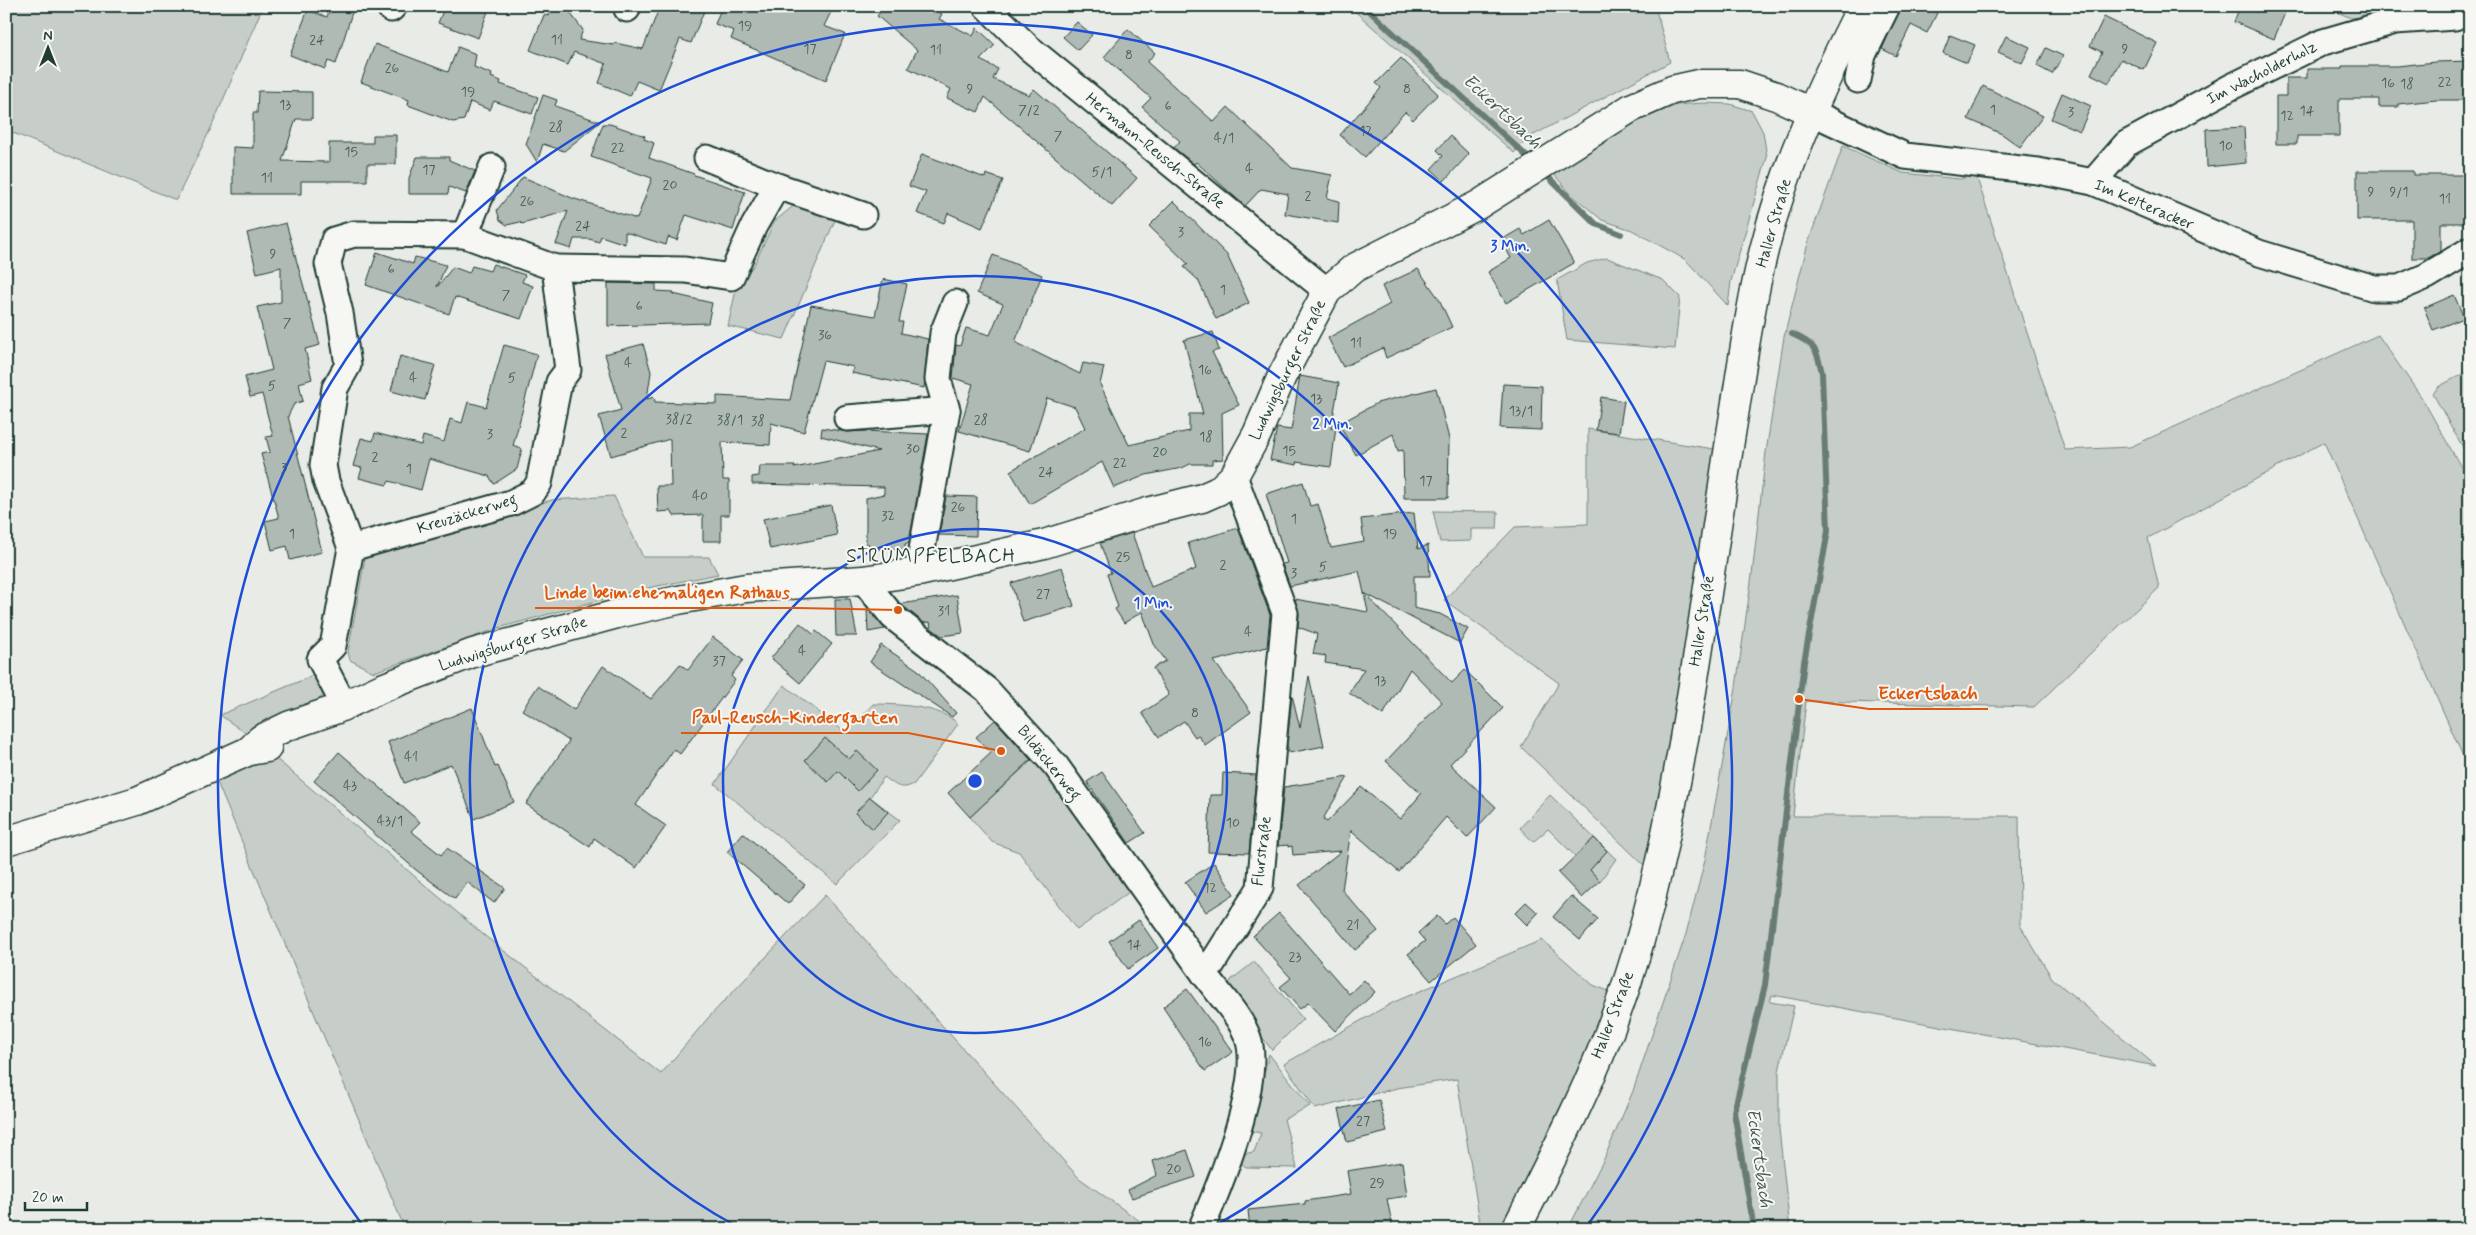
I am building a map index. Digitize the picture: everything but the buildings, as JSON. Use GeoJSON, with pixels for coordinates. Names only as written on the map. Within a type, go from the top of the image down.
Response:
{"type":"FeatureCollection","features":[{"type":"Feature","properties":{"kind":"street","name":"Hermann-Reusch-Straße"},"geometry":{"type":"LineString","coordinates":[[986,6],[1029,48],[1328,291]]}},
{"type":"Feature","properties":{"kind":"street","name":"Haller Straße"},"geometry":{"type":"LineString","coordinates":[[1516,1229],[1563,1136],[1625,988],[1662,853],[1684,728],[1740,376],[1764,250],[1778,201],[1811,112],[1831,66],[1862,6]]}},
{"type":"Feature","properties":{"kind":"street"},"geometry":{"type":"LineString","coordinates":[[1858,80],[1863,55],[1887,6]]}},
{"type":"Feature","properties":{"kind":"street","name":"Im Wacholderholz"},"geometry":{"type":"LineString","coordinates":[[2093,182],[2126,144],[2231,87],[2323,42],[2394,21],[2455,17]]}},
{"type":"Feature","properties":{"kind":"street","name":"Ludwigsburger Straße"},"geometry":{"type":"LineString","coordinates":[[6,842],[137,801],[249,751],[261,739],[272,733],[304,719],[334,710],[382,688],[473,653],[616,614],[678,600],[746,588],[863,580],[918,572],[1044,544],[1151,511],[1202,498],[1218,491],[1234,476],[1257,434],[1282,376],[1328,291],[1354,268],[1478,205],[1631,108],[1672,90],[1699,84],[1740,84],[1776,96],[1811,112]]}},
{"type":"Feature","properties":{"kind":"street","name":"Im Kelteracker"},"geometry":{"type":"LineString","coordinates":[[1811,112],[1905,156],[2038,171],[2093,182],[2259,254],[2374,288],[2399,288],[2427,276],[2470,250]]}},
{"type":"Feature","properties":{"kind":"street"},"geometry":{"type":"LineString","coordinates":[[707,158],[777,186],[863,215]]}},
{"type":"Feature","properties":{"kind":"street"},"geometry":{"type":"LineString","coordinates":[[465,235],[492,167]]}},
{"type":"Feature","properties":{"kind":"street"},"geometry":{"type":"LineString","coordinates":[[334,710],[320,659],[333,646],[351,548],[326,482],[323,465],[334,388],[348,365],[340,313],[328,264],[334,240],[354,234],[465,235],[555,268],[685,270],[731,277],[754,226],[777,186]]}},
{"type":"Feature","properties":{"kind":"street","name":"Kreuzäckerweg"},"geometry":{"type":"LineString","coordinates":[[351,548],[511,503],[533,492],[542,474],[559,382],[568,370],[555,268]]}},
{"type":"Feature","properties":{"kind":"street"},"geometry":{"type":"LineString","coordinates":[[918,572],[947,410],[938,379],[943,333],[955,302]]}},
{"type":"Feature","properties":{"kind":"street"},"geometry":{"type":"LineString","coordinates":[[847,418],[947,410]]}},
{"type":"Feature","properties":{"kind":"street","name":"Flurstraße"},"geometry":{"type":"LineString","coordinates":[[1205,975],[1260,888],[1285,613],[1234,476]]}},
{"type":"Feature","properties":{"kind":"street","name":"Bildäckerweg"},"geometry":{"type":"LineString","coordinates":[[863,580],[893,617],[988,690],[1056,766],[1205,975]]}},
{"type":"Feature","properties":{"kind":"street"},"geometry":{"type":"LineString","coordinates":[[1201,1229],[1218,1188],[1241,1113],[1250,1074],[1252,1052],[1248,1036],[1205,975]]}},
{"type":"Feature","properties":{"kind":"shaded area"},"geometry":{"type":"Polygon","coordinates":[[[6,6],[263,6],[212,126],[176,200],[6,130],[6,6]]]}},
{"type":"Feature","properties":{"kind":"shaded area"},"geometry":{"type":"Polygon","coordinates":[[[1349,6],[1655,6],[1670,62],[1530,137],[1514,153],[1349,6]]]}},
{"type":"Feature","properties":{"kind":"shaded area"},"geometry":{"type":"Polygon","coordinates":[[[2324,6],[2421,6],[2420,11],[2351,18],[2324,6]]]}},
{"type":"Feature","properties":{"kind":"shaded area"},"geometry":{"type":"Polygon","coordinates":[[[1730,104],[1752,111],[1763,132],[1767,157],[1731,281],[1728,306],[1686,260],[1632,230],[1602,220],[1571,194],[1551,171],[1641,120],[1676,105],[1730,104]]]}},
{"type":"Feature","properties":{"kind":"shaded area"},"geometry":{"type":"Polygon","coordinates":[[[1843,146],[1903,173],[1959,179],[1976,175],[2065,450],[2130,447],[2378,335],[2422,398],[2470,483],[2470,772],[2324,442],[2148,538],[2159,588],[2034,707],[1806,701],[1793,816],[2019,816],[2020,925],[2052,978],[2156,1066],[1772,995],[1770,1002],[1794,1006],[1779,1071],[1779,1129],[1790,1229],[1568,1229],[1604,1159],[1633,1091],[1686,934],[1705,860],[1735,694],[1752,575],[1766,452],[1784,337],[1808,243],[1843,146]]]}},
{"type":"Feature","properties":{"kind":"shaded area"},"geometry":{"type":"Polygon","coordinates":[[[798,202],[838,213],[784,339],[728,326],[737,285],[754,265],[774,222],[798,202]]]}},
{"type":"Feature","properties":{"kind":"shaded area"},"geometry":{"type":"Polygon","coordinates":[[[1607,258],[1663,280],[1680,297],[1675,349],[1567,340],[1557,280],[1587,263],[1607,258]]]}},
{"type":"Feature","properties":{"kind":"shaded area"},"geometry":{"type":"Polygon","coordinates":[[[2470,370],[2470,460],[2433,394],[2438,387],[2470,370]]]}},
{"type":"Feature","properties":{"kind":"shaded area"},"geometry":{"type":"Polygon","coordinates":[[[1588,429],[1714,449],[1665,780],[1647,868],[1521,747],[1559,683],[1444,600],[1515,527],[1588,524],[1588,429]]]}},
{"type":"Feature","properties":{"kind":"shaded area"},"geometry":{"type":"Polygon","coordinates":[[[614,496],[643,557],[709,557],[718,574],[633,591],[502,627],[374,672],[350,660],[348,652],[366,553],[552,500],[614,496]]]}},
{"type":"Feature","properties":{"kind":"shaded area"},"geometry":{"type":"Polygon","coordinates":[[[1433,511],[1498,512],[1497,529],[1471,529],[1471,541],[1440,542],[1433,511]]]}},
{"type":"Feature","properties":{"kind":"shaded area"},"geometry":{"type":"Polygon","coordinates":[[[314,675],[321,679],[324,694],[312,707],[248,735],[220,715],[314,675]]]}},
{"type":"Feature","properties":{"kind":"shaded area"},"geometry":{"type":"Polygon","coordinates":[[[784,685],[846,733],[873,704],[918,707],[941,713],[958,724],[914,784],[902,787],[895,785],[884,777],[870,797],[900,820],[837,884],[715,784],[784,685]]]}},
{"type":"Feature","properties":{"kind":"shaded area"},"geometry":{"type":"Polygon","coordinates":[[[274,757],[485,936],[661,1074],[708,1018],[825,895],[1079,1178],[1151,1229],[405,1229],[216,780],[274,757]]]}},
{"type":"Feature","properties":{"kind":"shaded area"},"geometry":{"type":"Polygon","coordinates":[[[1033,759],[1054,775],[1136,887],[1077,930],[1019,852],[992,842],[970,817],[1033,759]]]}},
{"type":"Feature","properties":{"kind":"shaded area"},"geometry":{"type":"Polygon","coordinates":[[[1550,795],[1616,859],[1600,881],[1548,829],[1533,842],[1520,828],[1550,795]]]}},
{"type":"Feature","properties":{"kind":"shaded area"},"geometry":{"type":"Polygon","coordinates":[[[1542,940],[1593,985],[1611,992],[1552,1142],[1508,1229],[1481,1229],[1457,1079],[1397,1088],[1315,1109],[1284,1064],[1394,1002],[1542,940]]]}},
{"type":"Feature","properties":{"kind":"shaded area"},"geometry":{"type":"Polygon","coordinates":[[[1254,962],[1303,1019],[1272,1050],[1236,1003],[1228,987],[1231,980],[1254,962]]]}},
{"type":"Feature","properties":{"kind":"shaded area"},"geometry":{"type":"Polygon","coordinates":[[[1269,1054],[1310,1106],[1284,1119],[1297,1168],[1246,1167],[1237,1160],[1237,1155],[1254,1152],[1261,1133],[1249,1131],[1269,1054]]]}},
{"type":"Feature","properties":{"kind":"waterway","name":"Eckertsbach"},"geometry":{"type":"LineString","coordinates":[[1364,6],[1534,163]]}},
{"type":"Feature","properties":{"kind":"waterway","name":"Eckertsbach"},"geometry":{"type":"LineString","coordinates":[[1543,172],[1596,224],[1621,234]]}},
{"type":"Feature","properties":{"kind":"waterway","name":"Eckertsbach"},"geometry":{"type":"LineString","coordinates":[[1754,1229],[1734,1112],[1765,985],[1804,662],[1828,531],[1822,373],[1814,348],[1806,341],[1792,334]]}},
{"type":"Feature","properties":{"kind":"place","name":"Linde beim ehemaligen Rathaus"},"geometry":{"type":"Point","coordinates":[898,610]}},
{"type":"Feature","properties":{"kind":"place","name":"Eckertsbach"},"geometry":{"type":"Point","coordinates":[1799,699]}},
{"type":"Feature","properties":{"kind":"place","name":"Paul-Reusch-Kindergarten"},"geometry":{"type":"Point","coordinates":[1001,751]}},
{"type":"Feature","properties":{"kind":"district","name":"STRÜMPFELBACH"},"geometry":{"type":"Point","coordinates":[931,556]}}]}
